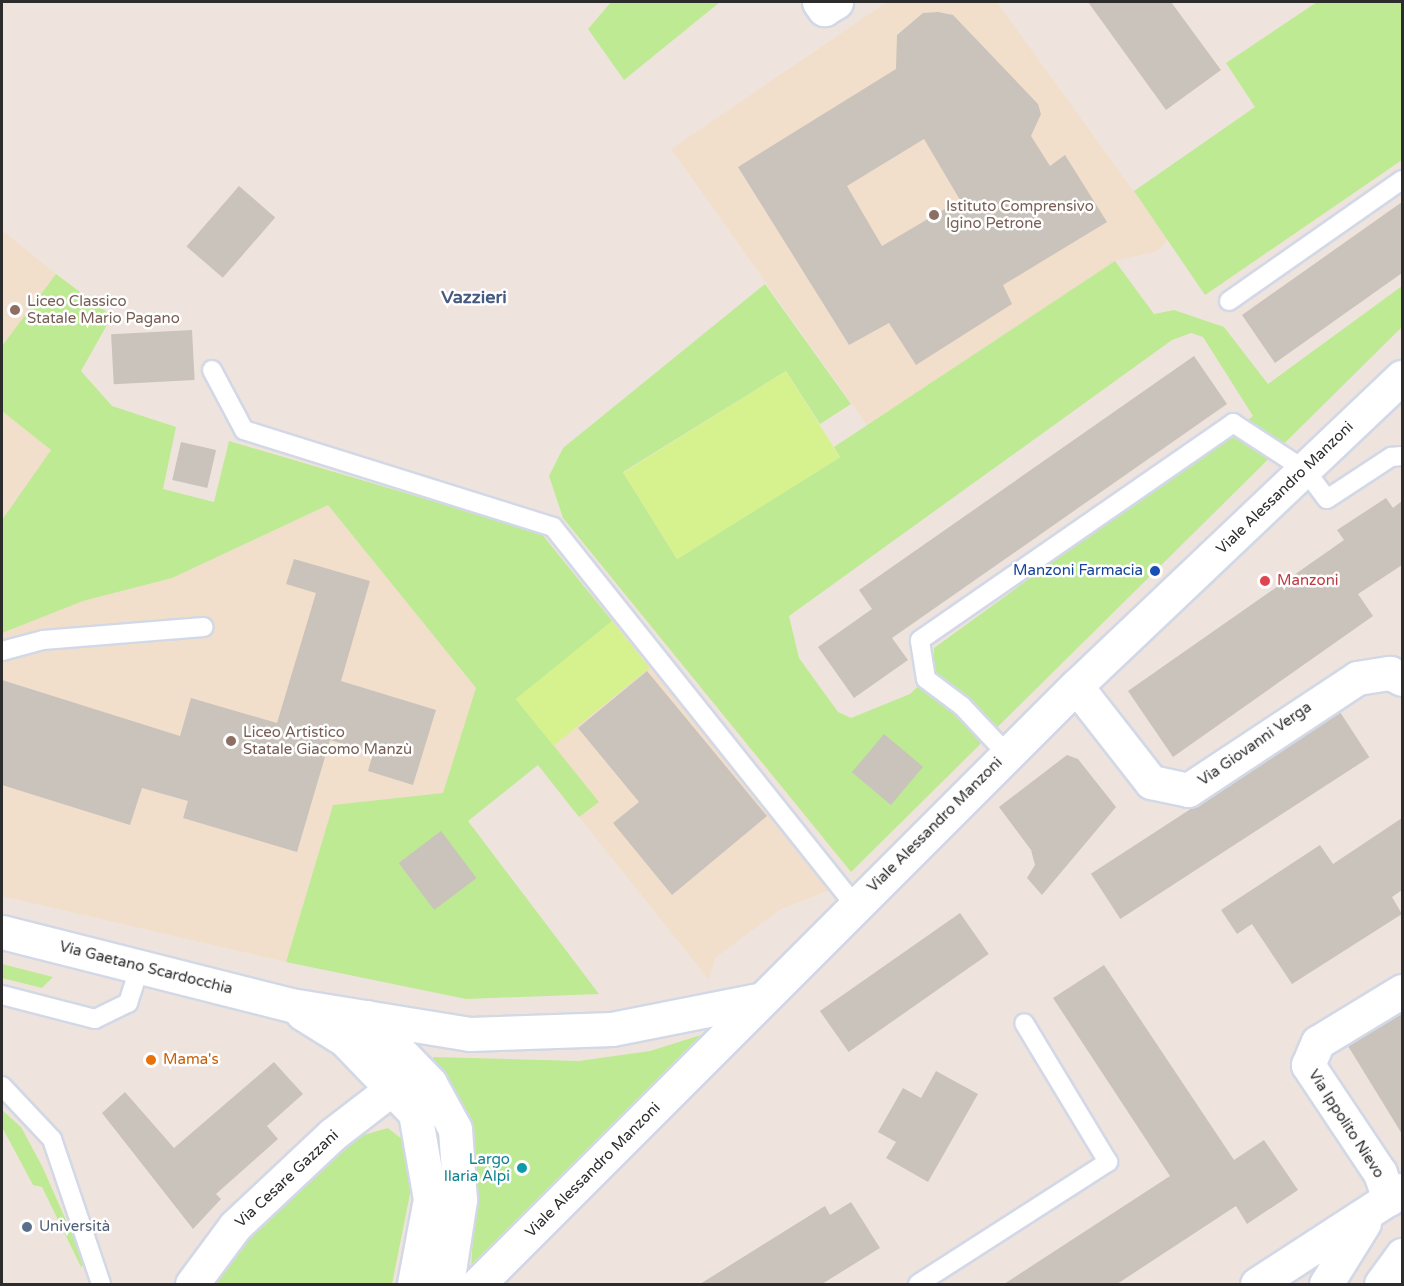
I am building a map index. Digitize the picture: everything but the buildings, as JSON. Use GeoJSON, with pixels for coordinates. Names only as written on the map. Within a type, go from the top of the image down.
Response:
{"type":"FeatureCollection","features":[{"type":"Feature","properties":{"kind":"street"},"geometry":{"type":"LineString","coordinates":[[819,2],[824,9],[836,2]]}},
{"type":"Feature","properties":{"kind":"street","name":"Viale Alessandro Manzoni"},"geometry":{"type":"LineString","coordinates":[[478,1284],[758,1000],[1076,686],[1402,377]]}},
{"type":"Feature","properties":{"kind":"street","name":"Via Giovanni Verga"},"geometry":{"type":"LineString","coordinates":[[1076,686],[1151,782],[1188,790],[1357,678],[1390,673],[1402,679]]}},
{"type":"Feature","properties":{"kind":"street","name":"Via Gaetano Scardocchia"},"geometry":{"type":"LineString","coordinates":[[2,932],[291,1005],[509,1036],[612,1029],[758,1000]]}},
{"type":"Feature","properties":{"kind":"street","name":"Via Ippolito Nievo"},"geometry":{"type":"LineString","coordinates":[[1396,1194],[1308,1065],[1318,1042],[1402,991]]}},
{"type":"Feature","properties":{"kind":"street","name":"Via Gaetano Scardocchia"},"geometry":{"type":"LineString","coordinates":[[291,1005],[345,1040],[439,1095],[455,1130],[461,1170],[447,1284]]}},
{"type":"Feature","properties":{"kind":"street","name":"Via Gaetano Scardocchia"},"geometry":{"type":"LineString","coordinates":[[366,1017],[404,1075],[426,1156],[430,1199],[414,1284]]}},
{"type":"Feature","properties":{"kind":"street","name":"Via Cesare Gazzani"},"geometry":{"type":"LineString","coordinates":[[192,1284],[235,1226],[333,1134],[404,1075]]}},
{"type":"Feature","properties":{"kind":"street"},"geometry":{"type":"LineString","coordinates":[[1257,1284],[1396,1194]]}},
{"type":"Feature","properties":{"kind":"street"},"geometry":{"type":"LineString","coordinates":[[1326,1284],[1362,1226],[1396,1194]]}},
{"type":"Feature","properties":{"kind":"street"},"geometry":{"type":"LineString","coordinates":[[1381,1284],[1402,1255]]}},
{"type":"Feature","properties":{"kind":"lane"},"geometry":{"type":"LineString","coordinates":[[1229,301],[1402,180]]}},
{"type":"Feature","properties":{"kind":"lane"},"geometry":{"type":"LineString","coordinates":[[212,370],[244,430],[553,527],[855,905]]}},
{"type":"Feature","properties":{"kind":"lane"},"geometry":{"type":"LineString","coordinates":[[1007,754],[962,706],[926,679],[920,640],[1233,423],[1305,470],[1327,499],[1391,457],[1402,456]]}},
{"type":"Feature","properties":{"kind":"lane"},"geometry":{"type":"LineString","coordinates":[[2,651],[43,640],[203,627]]}},
{"type":"Feature","properties":{"kind":"lane"},"geometry":{"type":"LineString","coordinates":[[2,995],[95,1019],[128,1003],[140,967]]}},
{"type":"Feature","properties":{"kind":"lane"},"geometry":{"type":"LineString","coordinates":[[918,1284],[1108,1162],[1024,1023]]}},
{"type":"Feature","properties":{"kind":"lane"},"geometry":{"type":"LineString","coordinates":[[2,1086],[52,1139],[101,1284]]}},
{"type":"Feature","properties":{"kind":"shaded area","name":"Istituto Comprensivo Igino Petrone"},"geometry":{"type":"Polygon","coordinates":[[[887,2],[997,2],[1168,239],[1158,251],[1115,261],[867,425],[671,149],[887,2]]]}},
{"type":"Feature","properties":{"kind":"shaded area","name":"Liceo Classico Statale Mario Pagano"},"geometry":{"type":"Polygon","coordinates":[[[2,230],[56,274],[2,346],[2,230]]]}},
{"type":"Feature","properties":{"kind":"shaded area"},"geometry":{"type":"Polygon","coordinates":[[[2,411],[51,450],[2,520],[2,411]]]}},
{"type":"Feature","properties":{"kind":"shaded area","name":"Liceo Artistico Statale Giacomo Manzù"},"geometry":{"type":"Polygon","coordinates":[[[328,505],[476,688],[591,593],[830,890],[781,909],[715,958],[709,980],[477,689],[443,793],[333,805],[286,962],[2,896],[2,633],[83,601],[172,578],[328,505]]]}},
{"type":"Feature","properties":{"kind":"green space"},"geometry":{"type":"Polygon","coordinates":[[[611,2],[720,2],[624,80],[588,29],[611,2]]]}},
{"type":"Feature","properties":{"kind":"green space"},"geometry":{"type":"Polygon","coordinates":[[[1317,2],[1402,2],[1402,160],[1205,295],[1134,191],[1255,107],[1226,63],[1317,2]]]}},
{"type":"Feature","properties":{"kind":"green space"},"geometry":{"type":"Polygon","coordinates":[[[1115,261],[1154,314],[1174,310],[1224,327],[1268,384],[1402,286],[1402,327],[851,872],[563,518],[549,476],[563,448],[765,284],[851,404],[820,424],[786,371],[623,472],[677,559],[840,457],[834,447],[1115,261]],[[1191,333],[1172,340],[789,616],[799,658],[838,712],[851,718],[910,694],[933,672],[934,648],[1253,416],[1203,337],[1191,333]]]}},
{"type":"Feature","properties":{"kind":"green space"},"geometry":{"type":"Polygon","coordinates":[[[56,274],[112,316],[81,371],[112,406],[176,427],[163,489],[214,502],[229,441],[541,533],[612,621],[517,700],[599,802],[579,817],[538,765],[468,821],[599,994],[466,999],[286,962],[333,805],[443,793],[476,688],[328,505],[172,578],[83,601],[2,633],[2,520],[51,450],[2,411],[2,346],[56,274]]]}},
{"type":"Feature","properties":{"kind":"green space"},"geometry":{"type":"Polygon","coordinates":[[[786,371],[840,458],[677,559],[623,473],[786,371]]]}},
{"type":"Feature","properties":{"kind":"green space"},"geometry":{"type":"Polygon","coordinates":[[[612,621],[650,668],[553,746],[516,699],[612,621]]]}},
{"type":"Feature","properties":{"kind":"green space"},"geometry":{"type":"Polygon","coordinates":[[[2,964],[53,977],[42,988],[2,978],[2,964]]]}},
{"type":"Feature","properties":{"kind":"green space","name":"Largo Ilaria Alpi"},"geometry":{"type":"Polygon","coordinates":[[[701,1035],[471,1268],[475,1204],[433,1057],[579,1061],[650,1051],[701,1035]]]}},
{"type":"Feature","properties":{"kind":"green space"},"geometry":{"type":"Polygon","coordinates":[[[2,1110],[21,1127],[42,1166],[85,1263],[81,1267],[42,1187],[33,1185],[2,1127],[2,1110]]]}},
{"type":"Feature","properties":{"kind":"green space"},"geometry":{"type":"Polygon","coordinates":[[[388,1128],[403,1140],[414,1174],[392,1284],[209,1284],[227,1257],[325,1158],[356,1137],[388,1128]]]}},
{"type":"Feature","properties":{"kind":"place","name":"Istituto Comprensivo Igino Petrone"},"geometry":{"type":"Point","coordinates":[934,215]}},
{"type":"Feature","properties":{"kind":"place","name":"Liceo Classico Statale Mario Pagano"},"geometry":{"type":"Point","coordinates":[15,310]}},
{"type":"Feature","properties":{"kind":"place","name":"Manzoni Farmacia"},"geometry":{"type":"Point","coordinates":[1155,571]}},
{"type":"Feature","properties":{"kind":"place","name":"Manzoni"},"geometry":{"type":"Point","coordinates":[1265,581]}},
{"type":"Feature","properties":{"kind":"place","name":"Liceo Artistico Statale Giacomo Manzù"},"geometry":{"type":"Point","coordinates":[231,741]}},
{"type":"Feature","properties":{"kind":"place","name":"Mama's"},"geometry":{"type":"Point","coordinates":[151,1060]}},
{"type":"Feature","properties":{"kind":"place","name":"Largo Ilaria Alpi"},"geometry":{"type":"Point","coordinates":[522,1168]}},
{"type":"Feature","properties":{"kind":"place","name":"Università"},"geometry":{"type":"Point","coordinates":[27,1227]}},
{"type":"Feature","properties":{"kind":"district","name":"Vazzieri"},"geometry":{"type":"Point","coordinates":[474,297]}}]}
